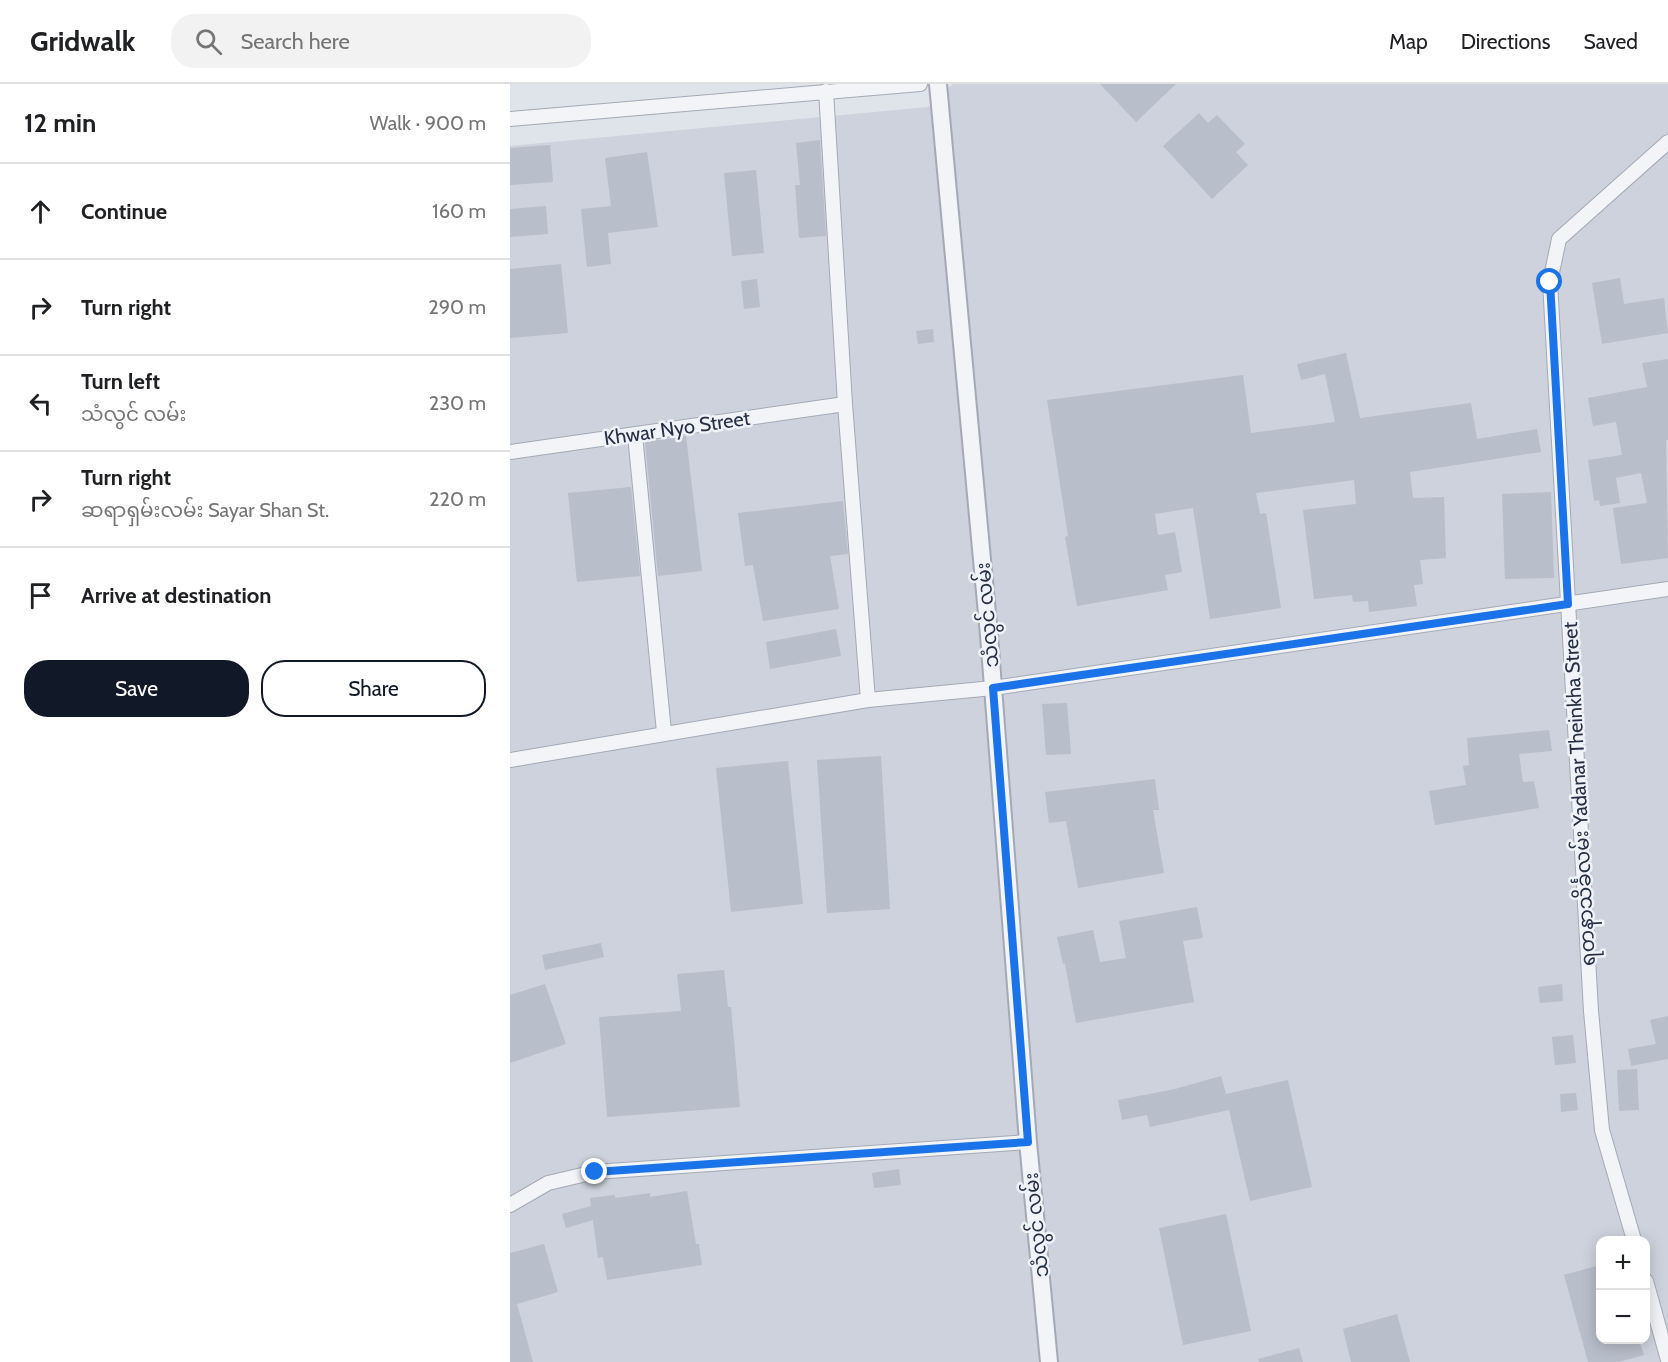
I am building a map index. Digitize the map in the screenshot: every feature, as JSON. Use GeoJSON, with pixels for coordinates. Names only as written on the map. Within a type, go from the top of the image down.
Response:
{"type":"FeatureCollection","features":[{"type":"Feature","properties":{"kind":"street"},"geometry":{"type":"LineString","coordinates":[[510,119],[920,84]]}},
{"type":"Feature","properties":{"kind":"street","name":"သံလွင် လမ်း"},"geometry":{"type":"LineString","coordinates":[[938,84],[993,688],[1028,1142],[1049,1362]]}},
{"type":"Feature","properties":{"kind":"street"},"geometry":{"type":"LineString","coordinates":[[826,91],[845,404],[868,700]]}},
{"type":"Feature","properties":{"kind":"street","name":"ရတနာသိင်္ခလမ်း Yadanar Theinkha Street"},"geometry":{"type":"LineString","coordinates":[[1633,1236],[1602,1130],[1591,1011],[1550,282],[1559,239],[1668,142]]}},
{"type":"Feature","properties":{"kind":"street","name":"Khwar Nyo Street"},"geometry":{"type":"LineString","coordinates":[[510,452],[845,404]]}},
{"type":"Feature","properties":{"kind":"street"},"geometry":{"type":"LineString","coordinates":[[635,435],[664,732]]}},
{"type":"Feature","properties":{"kind":"street"},"geometry":{"type":"LineString","coordinates":[[510,760],[664,732],[868,700],[993,688],[1668,589]]}},
{"type":"Feature","properties":{"kind":"street"},"geometry":{"type":"LineString","coordinates":[[510,1205],[548,1183],[595,1172],[1028,1142]]}},
{"type":"Feature","properties":{"kind":"street"},"geometry":{"type":"LineString","coordinates":[[1649,1290],[1668,1360]]}},
{"type":"Feature","properties":{"kind":"shaded area"},"geometry":{"type":"Polygon","coordinates":[[[953,84],[1668,84],[1668,1362],[510,1362],[510,146],[928,107],[953,84]]]}},
{"type":"Feature","properties":{"kind":"building"},"geometry":{"type":"Polygon","coordinates":[[[1100,84],[1176,84],[1136,122],[1100,84]]]}},
{"type":"Feature","properties":{"kind":"building"},"geometry":{"type":"Polygon","coordinates":[[[1199,113],[1208,123],[1217,115],[1245,144],[1236,152],[1248,165],[1212,199],[1163,146],[1199,113]]]}},
{"type":"Feature","properties":{"kind":"building"},"geometry":{"type":"Polygon","coordinates":[[[820,140],[826,236],[799,238],[795,185],[800,185],[796,143],[820,140]]]}},
{"type":"Feature","properties":{"kind":"building"},"geometry":{"type":"Polygon","coordinates":[[[550,145],[553,182],[510,185],[510,148],[550,145]]]}},
{"type":"Feature","properties":{"kind":"building"},"geometry":{"type":"Polygon","coordinates":[[[647,152],[658,227],[608,233],[611,264],[587,267],[581,209],[611,206],[605,158],[647,152]]]}},
{"type":"Feature","properties":{"kind":"building"},"geometry":{"type":"Polygon","coordinates":[[[756,170],[764,253],[732,256],[724,173],[756,170]]]}},
{"type":"Feature","properties":{"kind":"building"},"geometry":{"type":"Polygon","coordinates":[[[546,206],[548,234],[510,237],[510,209],[546,206]]]}},
{"type":"Feature","properties":{"kind":"building"},"geometry":{"type":"Polygon","coordinates":[[[561,264],[568,333],[510,338],[510,269],[561,264]]]}},
{"type":"Feature","properties":{"kind":"building"},"geometry":{"type":"Polygon","coordinates":[[[1620,278],[1624,304],[1664,298],[1668,333],[1602,344],[1592,283],[1620,278]]]}},
{"type":"Feature","properties":{"kind":"building"},"geometry":{"type":"Polygon","coordinates":[[[757,279],[760,307],[744,309],[741,281],[757,279]]]}},
{"type":"Feature","properties":{"kind":"building"},"geometry":{"type":"Polygon","coordinates":[[[933,329],[934,342],[918,344],[916,331],[933,329]]]}},
{"type":"Feature","properties":{"kind":"building"},"geometry":{"type":"Polygon","coordinates":[[[1346,353],[1360,418],[1471,403],[1477,439],[1537,429],[1541,452],[1410,472],[1413,498],[1444,497],[1446,558],[1420,560],[1423,584],[1414,585],[1417,606],[1369,612],[1368,601],[1353,602],[1352,595],[1314,599],[1303,510],[1356,504],[1354,480],[1256,493],[1260,514],[1266,513],[1281,608],[1210,619],[1193,508],[1155,514],[1158,535],[1175,532],[1182,572],[1165,575],[1168,590],[1077,606],[1065,537],[1068,536],[1047,400],[1243,375],[1251,433],[1335,422],[1325,374],[1301,380],[1297,364],[1346,353]]]}},
{"type":"Feature","properties":{"kind":"building"},"geometry":{"type":"Polygon","coordinates":[[[1668,359],[1668,440],[1666,440],[1668,558],[1621,564],[1613,508],[1647,503],[1641,473],[1616,478],[1620,503],[1600,506],[1599,500],[1594,501],[1588,460],[1622,455],[1616,422],[1593,426],[1588,398],[1647,387],[1642,363],[1668,359]]]}},
{"type":"Feature","properties":{"kind":"building"},"geometry":{"type":"Polygon","coordinates":[[[686,436],[702,571],[658,576],[645,442],[686,436]]]}},
{"type":"Feature","properties":{"kind":"building"},"geometry":{"type":"Polygon","coordinates":[[[631,487],[640,576],[577,582],[568,493],[631,487]]]}},
{"type":"Feature","properties":{"kind":"building"},"geometry":{"type":"Polygon","coordinates":[[[1551,492],[1554,578],[1505,579],[1502,494],[1551,492]]]}},
{"type":"Feature","properties":{"kind":"building"},"geometry":{"type":"Polygon","coordinates":[[[843,501],[848,554],[830,556],[839,609],[763,621],[753,565],[745,566],[738,513],[843,501]]]}},
{"type":"Feature","properties":{"kind":"building"},"geometry":{"type":"Polygon","coordinates":[[[836,629],[841,656],[770,669],[766,642],[836,629]]]}},
{"type":"Feature","properties":{"kind":"building"},"geometry":{"type":"Polygon","coordinates":[[[1067,703],[1071,754],[1046,755],[1042,704],[1067,703]]]}},
{"type":"Feature","properties":{"kind":"building"},"geometry":{"type":"Polygon","coordinates":[[[1549,730],[1552,751],[1519,754],[1523,782],[1534,781],[1539,808],[1435,825],[1429,791],[1466,785],[1463,766],[1469,765],[1467,738],[1549,730]]]}},
{"type":"Feature","properties":{"kind":"building"},"geometry":{"type":"Polygon","coordinates":[[[881,756],[890,909],[827,913],[817,760],[881,756]]]}},
{"type":"Feature","properties":{"kind":"building"},"geometry":{"type":"Polygon","coordinates":[[[788,761],[803,904],[731,912],[716,768],[788,761]]]}},
{"type":"Feature","properties":{"kind":"building"},"geometry":{"type":"Polygon","coordinates":[[[1155,779],[1159,810],[1153,810],[1164,873],[1078,888],[1066,821],[1049,823],[1045,792],[1155,779]]]}},
{"type":"Feature","properties":{"kind":"building"},"geometry":{"type":"Polygon","coordinates":[[[1197,907],[1203,938],[1183,941],[1194,1002],[1076,1023],[1065,964],[1063,964],[1057,937],[1093,930],[1100,962],[1126,958],[1119,921],[1197,907]]]}},
{"type":"Feature","properties":{"kind":"building"},"geometry":{"type":"Polygon","coordinates":[[[601,943],[604,957],[545,970],[542,955],[601,943]]]}},
{"type":"Feature","properties":{"kind":"building"},"geometry":{"type":"Polygon","coordinates":[[[724,970],[728,1007],[731,1007],[740,1107],[607,1117],[599,1017],[681,1011],[677,974],[724,970]]]}},
{"type":"Feature","properties":{"kind":"building"},"geometry":{"type":"Polygon","coordinates":[[[545,984],[566,1044],[510,1063],[510,995],[545,984]]]}},
{"type":"Feature","properties":{"kind":"building"},"geometry":{"type":"Polygon","coordinates":[[[1562,984],[1563,1001],[1540,1003],[1538,987],[1562,984]]]}},
{"type":"Feature","properties":{"kind":"building"},"geometry":{"type":"Polygon","coordinates":[[[1668,1016],[1668,1059],[1631,1066],[1628,1049],[1656,1044],[1650,1020],[1668,1016]]]}},
{"type":"Feature","properties":{"kind":"building"},"geometry":{"type":"Polygon","coordinates":[[[1573,1035],[1576,1063],[1555,1065],[1552,1037],[1573,1035]]]}},
{"type":"Feature","properties":{"kind":"building"},"geometry":{"type":"Polygon","coordinates":[[[1637,1069],[1639,1110],[1619,1111],[1617,1070],[1637,1069]]]}},
{"type":"Feature","properties":{"kind":"building"},"geometry":{"type":"Polygon","coordinates":[[[1221,1076],[1226,1094],[1288,1080],[1312,1187],[1250,1201],[1229,1110],[1150,1127],[1147,1115],[1122,1120],[1118,1100],[1175,1089],[1221,1076]]]}},
{"type":"Feature","properties":{"kind":"building"},"geometry":{"type":"Polygon","coordinates":[[[1576,1093],[1578,1110],[1561,1112],[1560,1094],[1576,1093]]]}},
{"type":"Feature","properties":{"kind":"building"},"geometry":{"type":"Polygon","coordinates":[[[899,1169],[901,1185],[874,1188],[872,1173],[899,1169]]]}},
{"type":"Feature","properties":{"kind":"building"},"geometry":{"type":"Polygon","coordinates":[[[687,1191],[702,1265],[607,1280],[603,1257],[598,1258],[593,1220],[566,1228],[562,1214],[591,1206],[590,1198],[615,1195],[615,1198],[650,1193],[650,1197],[687,1191]]]}},
{"type":"Feature","properties":{"kind":"building"},"geometry":{"type":"Polygon","coordinates":[[[1226,1214],[1251,1331],[1183,1345],[1159,1228],[1226,1214]]]}},
{"type":"Feature","properties":{"kind":"building"},"geometry":{"type":"Polygon","coordinates":[[[544,1244],[558,1292],[517,1304],[533,1362],[510,1362],[510,1253],[544,1244]]]}},
{"type":"Feature","properties":{"kind":"building"},"geometry":{"type":"Polygon","coordinates":[[[1596,1266],[1596,1344],[1640,1344],[1644,1355],[1619,1362],[1588,1362],[1564,1275],[1596,1266]]]}},
{"type":"Feature","properties":{"kind":"building"},"geometry":{"type":"Polygon","coordinates":[[[1397,1314],[1410,1362],[1351,1362],[1343,1329],[1397,1314]]]}},
{"type":"Feature","properties":{"kind":"building"},"geometry":{"type":"Polygon","coordinates":[[[1299,1348],[1303,1362],[1259,1362],[1258,1359],[1299,1348]]]}},
{"type":"Feature","properties":{"kind":"route"},"geometry":{"type":"LineString","coordinates":[[595,1172],[1028,1142],[993,688],[1568,604],[1550,282]]}}]}
